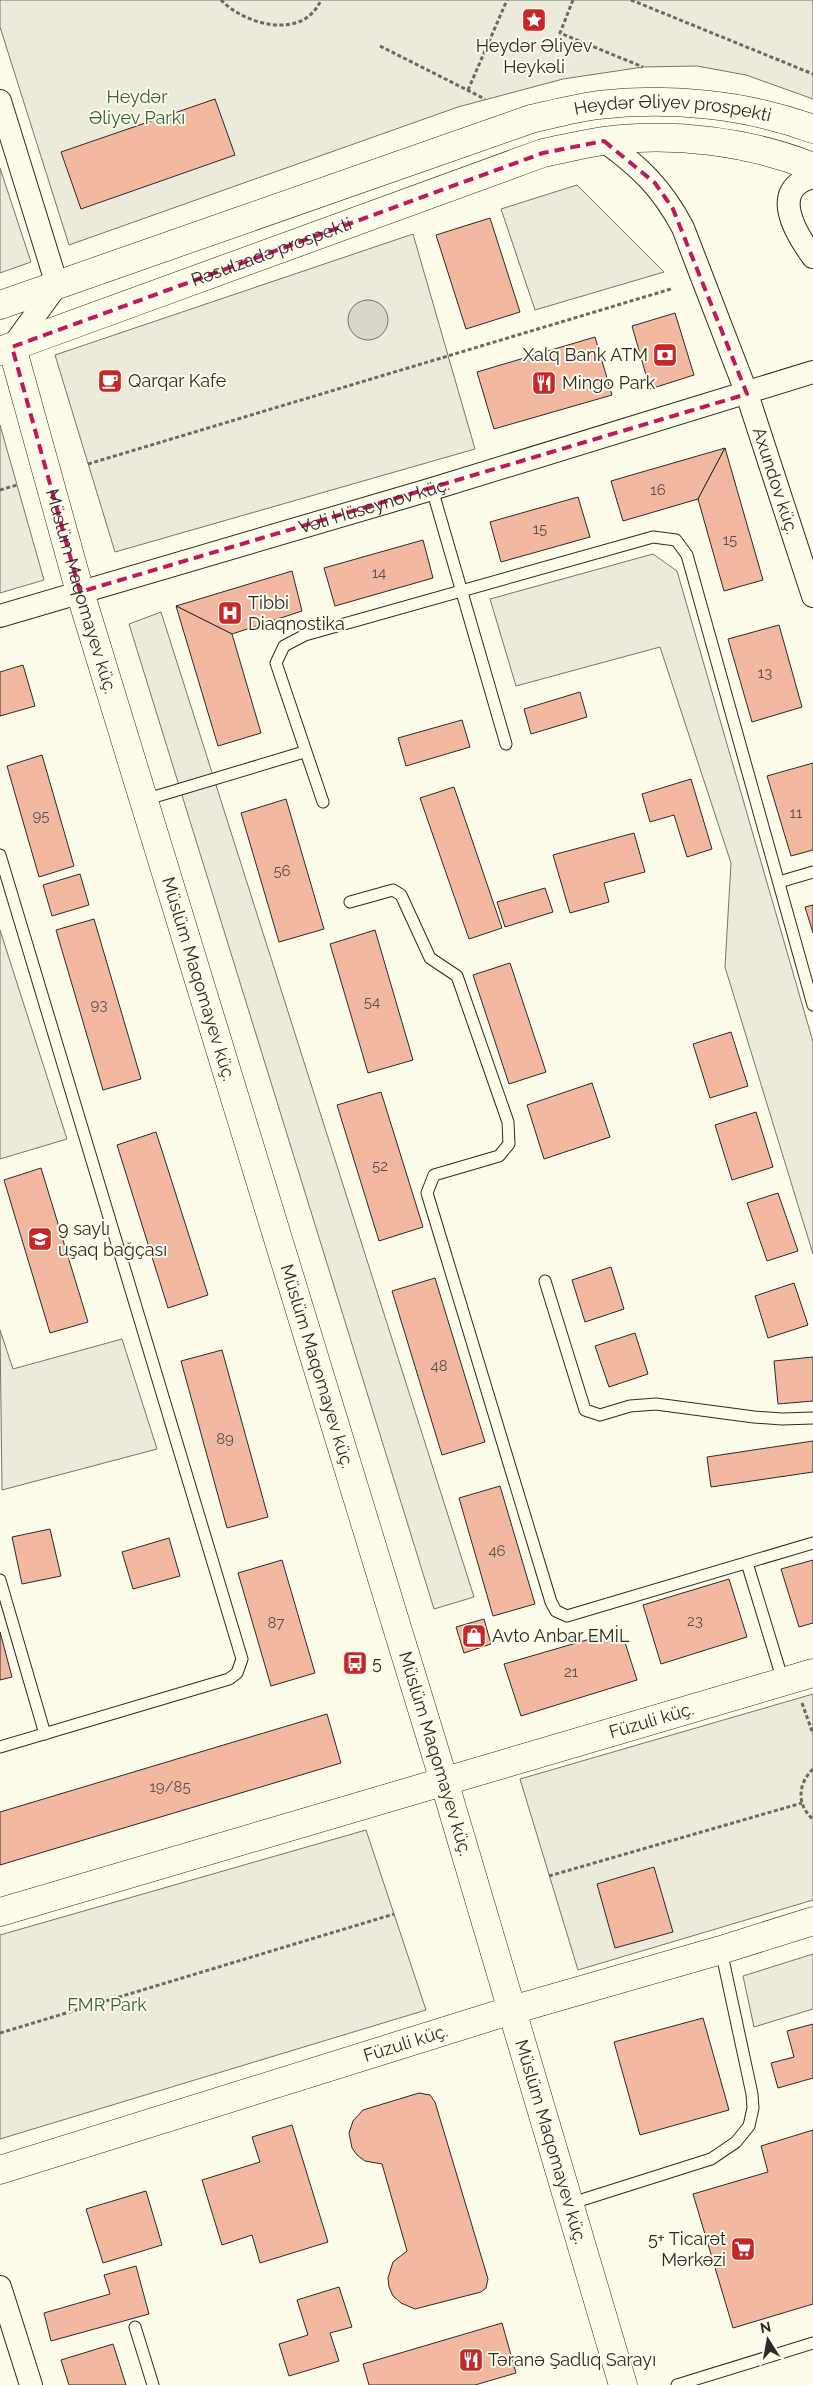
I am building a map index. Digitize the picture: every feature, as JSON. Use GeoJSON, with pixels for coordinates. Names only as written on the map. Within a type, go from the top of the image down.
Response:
{"type":"FeatureCollection","features":[{"type":"Feature","properties":{"kind":"main road","name":"Heydər Əliyev prospekti"},"geometry":{"type":"LineString","coordinates":[[57,285],[530,119],[598,105],[703,103],[757,113],[813,129]]}},
{"type":"Feature","properties":{"kind":"main road","name":"Heydər Əliyev prospekti"},"geometry":{"type":"LineString","coordinates":[[543,153],[604,141],[658,138],[707,141],[756,150],[813,167]]}},
{"type":"Feature","properties":{"kind":"main road","name":"Rəsulzadə prospekti"},"geometry":{"type":"LineString","coordinates":[[4,347],[543,153]]}},
{"type":"Feature","properties":{"kind":"main road"},"geometry":{"type":"LineString","coordinates":[[0,305],[57,285]]}},
{"type":"Feature","properties":{"kind":"main road","name":"Müslüm Maqomayev küç."},"geometry":{"type":"LineString","coordinates":[[4,347],[444,1781],[623,2385]]}},
{"type":"Feature","properties":{"kind":"main road","name":"Füzuli küç."},"geometry":{"type":"LineString","coordinates":[[0,1912],[444,1781],[792,1689],[813,1672]]}},
{"type":"Feature","properties":{"kind":"main road","name":"Füzuli küç."},"geometry":{"type":"LineString","coordinates":[[0,2170],[512,2010],[721,1950],[813,1921]]}},
{"type":"Feature","properties":{"kind":"street"},"geometry":{"type":"LineString","coordinates":[[0,101],[57,285],[4,347]]}},
{"type":"Feature","properties":{"kind":"street","name":"Axundov küç."},"geometry":{"type":"LineString","coordinates":[[604,141],[636,165],[655,183],[673,209],[696,258],[747,394],[812,587]]}},
{"type":"Feature","properties":{"kind":"street"},"geometry":{"type":"LineString","coordinates":[[813,177],[795,188],[788,205],[789,217],[813,257]]}},
{"type":"Feature","properties":{"kind":"street","name":"Vəli Hüseynov küç."},"geometry":{"type":"LineString","coordinates":[[0,616],[432,489],[747,394],[813,372]]}},
{"type":"Feature","properties":{"kind":"street"},"geometry":{"type":"LineString","coordinates":[[0,2287],[31,2385]]}},
{"type":"Feature","properties":{"kind":"lane"},"geometry":{"type":"LineString","coordinates":[[432,489],[506,744]]}},
{"type":"Feature","properties":{"kind":"lane"},"geometry":{"type":"LineString","coordinates":[[323,802],[304,752],[276,663],[284,646],[305,635],[653,537],[676,540],[687,555],[813,1005]]}},
{"type":"Feature","properties":{"kind":"lane"},"geometry":{"type":"LineString","coordinates":[[144,800],[304,752]]}},
{"type":"Feature","properties":{"kind":"lane"},"geometry":{"type":"LineString","coordinates":[[0,855],[242,1659],[237,1673],[229,1679],[0,1747]]}},
{"type":"Feature","properties":{"kind":"lane"},"geometry":{"type":"LineString","coordinates":[[778,882],[813,872]]}},
{"type":"Feature","properties":{"kind":"lane"},"geometry":{"type":"LineString","coordinates":[[350,902],[393,890],[401,895],[430,958],[457,976],[508,1122],[509,1144],[500,1156],[434,1175],[427,1193],[551,1602],[556,1611],[567,1616],[813,1543]]}},
{"type":"Feature","properties":{"kind":"lane"},"geometry":{"type":"LineString","coordinates":[[545,1281],[585,1410],[600,1415],[630,1406],[656,1404],[754,1417],[813,1418]]}},
{"type":"Feature","properties":{"kind":"lane"},"geometry":{"type":"LineString","coordinates":[[747,1563],[792,1689]]}},
{"type":"Feature","properties":{"kind":"lane"},"geometry":{"type":"LineString","coordinates":[[0,1580],[45,1734]]}},
{"type":"Feature","properties":{"kind":"lane"},"geometry":{"type":"LineString","coordinates":[[569,2204],[711,2159],[736,2142],[749,2126],[753,2108],[752,2094],[721,1950]]}},
{"type":"Feature","properties":{"kind":"lane"},"geometry":{"type":"LineString","coordinates":[[135,2327],[153,2385]]}},
{"type":"Feature","properties":{"kind":"lane"},"geometry":{"type":"LineString","coordinates":[[678,2385],[813,2343]]}},
{"type":"Feature","properties":{"kind":"path"},"geometry":{"type":"LineString","coordinates":[[220,0],[238,13],[265,24],[286,26],[303,19],[318,8],[321,0]]}},
{"type":"Feature","properties":{"kind":"path"},"geometry":{"type":"LineString","coordinates":[[468,90],[507,0]]}},
{"type":"Feature","properties":{"kind":"path"},"geometry":{"type":"LineString","coordinates":[[573,0],[560,33],[643,67]]}},
{"type":"Feature","properties":{"kind":"path"},"geometry":{"type":"LineString","coordinates":[[632,0],[813,74]]}},
{"type":"Feature","properties":{"kind":"path"},"geometry":{"type":"LineString","coordinates":[[380,46],[485,98]]}},
{"type":"Feature","properties":{"kind":"path"},"geometry":{"type":"LineString","coordinates":[[88,464],[671,288]]}},
{"type":"Feature","properties":{"kind":"path"},"geometry":{"type":"LineString","coordinates":[[0,490],[17,485]]}},
{"type":"Feature","properties":{"kind":"path"},"geometry":{"type":"LineString","coordinates":[[792,1689],[813,1734]]}},
{"type":"Feature","properties":{"kind":"path"},"geometry":{"type":"LineString","coordinates":[[813,1769],[804,1778],[800,1790],[802,1803],[807,1814],[813,1819]]}},
{"type":"Feature","properties":{"kind":"path"},"geometry":{"type":"LineString","coordinates":[[549,1876],[802,1803]]}},
{"type":"Feature","properties":{"kind":"path"},"geometry":{"type":"LineString","coordinates":[[0,2033],[394,1914]]}},
{"type":"Feature","properties":{"kind":"highlighted area"},"geometry":{"type":"Polygon","coordinates":[[[604,141],[655,183],[673,209],[747,394],[80,592],[12,347],[543,153],[604,141]]]}},
{"type":"Feature","properties":{"kind":"green space","name":"Heydər Əliyev Parkı"},"geometry":{"type":"Polygon","coordinates":[[[0,0],[813,0],[813,99],[746,75],[697,66],[643,67],[563,79],[458,107],[69,245],[0,27],[0,0]]]}},
{"type":"Feature","properties":{"kind":"green space"},"geometry":{"type":"Polygon","coordinates":[[[0,168],[31,262],[0,273],[0,168]]]}},
{"type":"Feature","properties":{"kind":"green space"},"geometry":{"type":"Polygon","coordinates":[[[577,185],[664,272],[535,310],[501,209],[577,185]]]}},
{"type":"Feature","properties":{"kind":"green space"},"geometry":{"type":"Polygon","coordinates":[[[413,234],[475,449],[115,552],[55,355],[413,234]]]}},
{"type":"Feature","properties":{"kind":"green space"},"geometry":{"type":"Polygon","coordinates":[[[0,425],[44,580],[0,593],[0,425]]]}},
{"type":"Feature","properties":{"kind":"green space"},"geometry":{"type":"Polygon","coordinates":[[[653,554],[677,571],[813,1042],[813,1254],[725,967],[731,863],[660,647],[516,686],[490,599],[653,554]]]}},
{"type":"Feature","properties":{"kind":"green space"},"geometry":{"type":"Polygon","coordinates":[[[161,612],[474,1597],[434,1609],[129,624],[161,612]]]}},
{"type":"Feature","properties":{"kind":"green space"},"geometry":{"type":"Polygon","coordinates":[[[0,930],[67,1139],[0,1159],[0,930]]]}},
{"type":"Feature","properties":{"kind":"green space"},"geometry":{"type":"Polygon","coordinates":[[[0,1330],[13,1369],[122,1339],[157,1449],[2,1490],[0,1330]]]}},
{"type":"Feature","properties":{"kind":"green space"},"geometry":{"type":"Polygon","coordinates":[[[813,1694],[813,1900],[578,1970],[520,1779],[813,1694]]]}},
{"type":"Feature","properties":{"kind":"green space","name":"FMR Park"},"geometry":{"type":"Polygon","coordinates":[[[366,1830],[426,2010],[0,2139],[0,1935],[366,1830]]]}},
{"type":"Feature","properties":{"kind":"green space"},"geometry":{"type":"Polygon","coordinates":[[[813,1954],[813,2009],[754,2027],[743,1976],[813,1954]]]}},
{"type":"Feature","properties":{"kind":"shaded area"},"geometry":{"type":"Polygon","coordinates":[[[368,300],[382,306],[388,320],[382,334],[368,340],[354,334],[348,320],[354,306],[368,300]]]}},
{"type":"Feature","properties":{"kind":"building"},"geometry":{"type":"Polygon","coordinates":[[[215,99],[235,155],[81,209],[61,152],[215,99]]]}},
{"type":"Feature","properties":{"kind":"building"},"geometry":{"type":"Polygon","coordinates":[[[490,218],[520,312],[466,329],[436,235],[490,218]]]}},
{"type":"Feature","properties":{"kind":"building"},"geometry":{"type":"Polygon","coordinates":[[[675,313],[694,375],[650,389],[632,326],[675,313]]]}},
{"type":"Feature","properties":{"kind":"building"},"geometry":{"type":"Polygon","coordinates":[[[595,337],[612,395],[494,429],[477,372],[595,337]]]}},
{"type":"Feature","properties":{"kind":"building"},"geometry":{"type":"Polygon","coordinates":[[[725,448],[698,499],[623,521],[611,481],[725,448]]]}},
{"type":"Feature","properties":{"kind":"building"},"geometry":{"type":"Polygon","coordinates":[[[725,448],[763,580],[724,591],[698,499],[725,448]]]}},
{"type":"Feature","properties":{"kind":"building"},"geometry":{"type":"Polygon","coordinates":[[[578,497],[590,537],[501,562],[490,522],[578,497]]]}},
{"type":"Feature","properties":{"kind":"building"},"geometry":{"type":"Polygon","coordinates":[[[423,540],[433,578],[335,606],[324,568],[423,540]]]}},
{"type":"Feature","properties":{"kind":"building"},"geometry":{"type":"Polygon","coordinates":[[[292,571],[302,611],[232,634],[176,606],[292,571]]]}},
{"type":"Feature","properties":{"kind":"building"},"geometry":{"type":"Polygon","coordinates":[[[176,606],[232,634],[261,733],[218,746],[176,606]]]}},
{"type":"Feature","properties":{"kind":"building"},"geometry":{"type":"Polygon","coordinates":[[[779,625],[802,707],[752,722],[728,639],[779,625]]]}},
{"type":"Feature","properties":{"kind":"building"},"geometry":{"type":"Polygon","coordinates":[[[23,665],[35,706],[0,716],[0,672],[23,665]]]}},
{"type":"Feature","properties":{"kind":"building"},"geometry":{"type":"Polygon","coordinates":[[[580,692],[587,717],[531,734],[524,709],[580,692]]]}},
{"type":"Feature","properties":{"kind":"building"},"geometry":{"type":"Polygon","coordinates":[[[462,720],[470,747],[406,766],[398,738],[462,720]]]}},
{"type":"Feature","properties":{"kind":"building"},"geometry":{"type":"Polygon","coordinates":[[[42,755],[74,866],[39,877],[7,766],[42,755]]]}},
{"type":"Feature","properties":{"kind":"building"},"geometry":{"type":"Polygon","coordinates":[[[813,763],[813,850],[791,856],[767,776],[813,763]]]}},
{"type":"Feature","properties":{"kind":"building"},"geometry":{"type":"Polygon","coordinates":[[[691,779],[712,849],[687,857],[674,815],[650,822],[642,794],[691,779]]]}},
{"type":"Feature","properties":{"kind":"building"},"geometry":{"type":"Polygon","coordinates":[[[454,787],[502,928],[469,939],[420,798],[454,787]]]}},
{"type":"Feature","properties":{"kind":"building"},"geometry":{"type":"Polygon","coordinates":[[[286,799],[324,929],[279,942],[241,813],[286,799]]]}},
{"type":"Feature","properties":{"kind":"building"},"geometry":{"type":"Polygon","coordinates":[[[634,833],[645,872],[604,883],[609,902],[570,913],[553,855],[634,833]]]}},
{"type":"Feature","properties":{"kind":"building"},"geometry":{"type":"Polygon","coordinates":[[[80,874],[89,905],[52,916],[43,885],[80,874]]]}},
{"type":"Feature","properties":{"kind":"building"},"geometry":{"type":"Polygon","coordinates":[[[545,888],[553,912],[505,927],[497,902],[545,888]]]}},
{"type":"Feature","properties":{"kind":"building"},"geometry":{"type":"Polygon","coordinates":[[[813,905],[813,933],[805,907],[813,905]]]}},
{"type":"Feature","properties":{"kind":"building"},"geometry":{"type":"Polygon","coordinates":[[[94,919],[141,1079],[103,1090],[56,930],[94,919]]]}},
{"type":"Feature","properties":{"kind":"building"},"geometry":{"type":"Polygon","coordinates":[[[375,930],[413,1060],[368,1073],[330,944],[375,930]]]}},
{"type":"Feature","properties":{"kind":"building"},"geometry":{"type":"Polygon","coordinates":[[[510,963],[546,1072],[509,1084],[473,975],[510,963]]]}},
{"type":"Feature","properties":{"kind":"building"},"geometry":{"type":"Polygon","coordinates":[[[731,1032],[748,1086],[710,1098],[693,1044],[731,1032]]]}},
{"type":"Feature","properties":{"kind":"building"},"geometry":{"type":"Polygon","coordinates":[[[592,1083],[610,1137],[544,1159],[527,1105],[592,1083]]]}},
{"type":"Feature","properties":{"kind":"building"},"geometry":{"type":"Polygon","coordinates":[[[381,1092],[423,1227],[379,1241],[337,1105],[381,1092]]]}},
{"type":"Feature","properties":{"kind":"building"},"geometry":{"type":"Polygon","coordinates":[[[756,1112],[773,1167],[732,1180],[715,1125],[756,1112]]]}},
{"type":"Feature","properties":{"kind":"building"},"geometry":{"type":"Polygon","coordinates":[[[156,1132],[208,1295],[168,1308],[117,1145],[156,1132]]]}},
{"type":"Feature","properties":{"kind":"building"},"geometry":{"type":"Polygon","coordinates":[[[41,1168],[88,1322],[50,1333],[4,1180],[41,1168]]]}},
{"type":"Feature","properties":{"kind":"building"},"geometry":{"type":"Polygon","coordinates":[[[778,1193],[798,1251],[767,1261],[747,1203],[778,1193]]]}},
{"type":"Feature","properties":{"kind":"building"},"geometry":{"type":"Polygon","coordinates":[[[611,1267],[624,1309],[585,1322],[572,1280],[611,1267]]]}},
{"type":"Feature","properties":{"kind":"building"},"geometry":{"type":"Polygon","coordinates":[[[435,1278],[485,1442],[442,1455],[392,1291],[435,1278]]]}},
{"type":"Feature","properties":{"kind":"building"},"geometry":{"type":"Polygon","coordinates":[[[794,1283],[808,1325],[768,1338],[755,1296],[794,1283]]]}},
{"type":"Feature","properties":{"kind":"building"},"geometry":{"type":"Polygon","coordinates":[[[635,1333],[648,1374],[609,1387],[595,1346],[635,1333]]]}},
{"type":"Feature","properties":{"kind":"building"},"geometry":{"type":"Polygon","coordinates":[[[222,1350],[268,1517],[227,1528],[181,1361],[222,1350]]]}},
{"type":"Feature","properties":{"kind":"building"},"geometry":{"type":"Polygon","coordinates":[[[813,1357],[813,1401],[778,1404],[774,1361],[813,1357]]]}},
{"type":"Feature","properties":{"kind":"building"},"geometry":{"type":"Polygon","coordinates":[[[813,1441],[813,1472],[711,1487],[707,1457],[813,1441]]]}},
{"type":"Feature","properties":{"kind":"building"},"geometry":{"type":"Polygon","coordinates":[[[500,1486],[535,1604],[493,1616],[459,1498],[500,1486]]]}},
{"type":"Feature","properties":{"kind":"building"},"geometry":{"type":"Polygon","coordinates":[[[50,1529],[61,1576],[22,1584],[12,1537],[50,1529]]]}},
{"type":"Feature","properties":{"kind":"building"},"geometry":{"type":"Polygon","coordinates":[[[169,1538],[180,1576],[133,1589],[122,1552],[169,1538]]]}},
{"type":"Feature","properties":{"kind":"building"},"geometry":{"type":"Polygon","coordinates":[[[282,1560],[315,1673],[271,1686],[238,1573],[282,1560]]]}},
{"type":"Feature","properties":{"kind":"building"},"geometry":{"type":"Polygon","coordinates":[[[813,1560],[813,1623],[799,1627],[781,1569],[813,1560]]]}},
{"type":"Feature","properties":{"kind":"building"},"geometry":{"type":"Polygon","coordinates":[[[729,1579],[747,1637],[661,1664],[643,1605],[729,1579]]]}},
{"type":"Feature","properties":{"kind":"building","name":"Avto Anbar EMİL"},"geometry":{"type":"Polygon","coordinates":[[[484,1619],[491,1644],[464,1653],[456,1627],[484,1619]]]}},
{"type":"Feature","properties":{"kind":"building"},"geometry":{"type":"Polygon","coordinates":[[[621,1630],[637,1680],[521,1716],[504,1664],[621,1630]]]}},
{"type":"Feature","properties":{"kind":"building"},"geometry":{"type":"Polygon","coordinates":[[[0,1632],[12,1677],[0,1680],[0,1632]]]}},
{"type":"Feature","properties":{"kind":"building"},"geometry":{"type":"Polygon","coordinates":[[[327,1714],[341,1763],[0,1865],[0,1812],[327,1714]]]}},
{"type":"Feature","properties":{"kind":"building"},"geometry":{"type":"Polygon","coordinates":[[[654,1867],[673,1932],[615,1948],[597,1884],[654,1867]]]}},
{"type":"Feature","properties":{"kind":"building"},"geometry":{"type":"Polygon","coordinates":[[[703,2018],[729,2110],[640,2135],[614,2042],[703,2018]]]}},
{"type":"Feature","properties":{"kind":"building"},"geometry":{"type":"Polygon","coordinates":[[[813,2024],[813,2078],[778,2088],[771,2063],[794,2057],[787,2031],[813,2024]]]}},
{"type":"Feature","properties":{"kind":"building"},"geometry":{"type":"Polygon","coordinates":[[[419,2093],[430,2095],[435,2102],[488,2279],[486,2288],[481,2292],[415,2309],[401,2303],[393,2296],[389,2287],[388,2278],[393,2262],[407,2251],[382,2164],[365,2161],[357,2155],[352,2148],[349,2133],[353,2121],[363,2110],[419,2093]]]}},
{"type":"Feature","properties":{"kind":"building"},"geometry":{"type":"Polygon","coordinates":[[[292,2125],[328,2242],[260,2263],[252,2235],[222,2245],[202,2180],[260,2162],[252,2137],[292,2125]]]}},
{"type":"Feature","properties":{"kind":"building"},"geometry":{"type":"Polygon","coordinates":[[[813,2130],[813,2304],[733,2328],[693,2194],[768,2172],[761,2146],[813,2130]]]}},
{"type":"Feature","properties":{"kind":"building"},"geometry":{"type":"Polygon","coordinates":[[[146,2191],[162,2245],[103,2263],[86,2209],[146,2191]]]}},
{"type":"Feature","properties":{"kind":"building"},"geometry":{"type":"Polygon","coordinates":[[[136,2266],[149,2314],[51,2341],[44,2313],[110,2294],[104,2275],[136,2266]]]}},
{"type":"Feature","properties":{"kind":"building"},"geometry":{"type":"Polygon","coordinates":[[[339,2287],[352,2327],[330,2333],[339,2361],[289,2376],[279,2344],[308,2335],[297,2300],[339,2287]]]}},
{"type":"Feature","properties":{"kind":"building"},"geometry":{"type":"Polygon","coordinates":[[[502,2323],[516,2373],[475,2385],[369,2385],[363,2364],[502,2323]]]}},
{"type":"Feature","properties":{"kind":"building"},"geometry":{"type":"Polygon","coordinates":[[[113,2344],[126,2385],[69,2385],[61,2360],[113,2344]]]}},
{"type":"Feature","properties":{"kind":"place","name":"Heydər Əliyev Heykəli"},"geometry":{"type":"Point","coordinates":[534,20]}},
{"type":"Feature","properties":{"kind":"place","name":"Xalq Bank ATM"},"geometry":{"type":"Point","coordinates":[665,355]}},
{"type":"Feature","properties":{"kind":"place","name":"Qarqar Kafe"},"geometry":{"type":"Point","coordinates":[110,381]}},
{"type":"Feature","properties":{"kind":"place","name":"Mingo Park"},"geometry":{"type":"Point","coordinates":[544,383]}},
{"type":"Feature","properties":{"kind":"place","name":"Tibbi Diaqnostika"},"geometry":{"type":"Point","coordinates":[230,613]}},
{"type":"Feature","properties":{"kind":"place","name":"9 saylı uşaq bağçası"},"geometry":{"type":"Point","coordinates":[40,1239]}},
{"type":"Feature","properties":{"kind":"place","name":"Avto Anbar EMİL"},"geometry":{"type":"Point","coordinates":[474,1636]}},
{"type":"Feature","properties":{"kind":"place","name":"5"},"geometry":{"type":"Point","coordinates":[355,1663]}},
{"type":"Feature","properties":{"kind":"place","name":"5+ Ticarət Mərkəzi"},"geometry":{"type":"Point","coordinates":[743,2249]}},
{"type":"Feature","properties":{"kind":"place","name":"Təranə Şadlıq Sarayı"},"geometry":{"type":"Point","coordinates":[471,2360]}}]}
